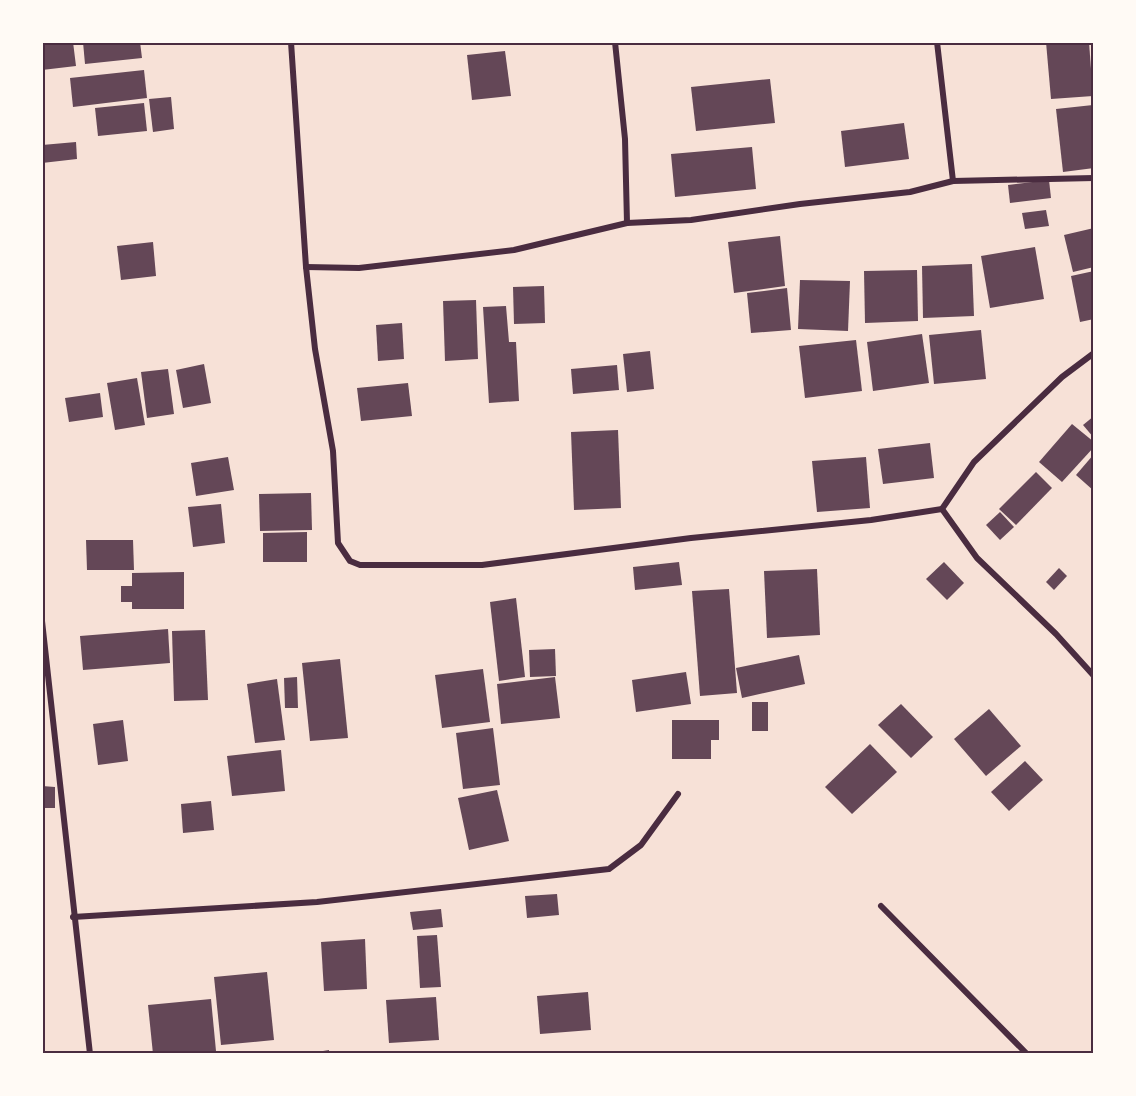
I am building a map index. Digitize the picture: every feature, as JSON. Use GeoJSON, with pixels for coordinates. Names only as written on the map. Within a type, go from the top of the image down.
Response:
{"type":"FeatureCollection","features":[{"type":"Feature","properties":{"kind":"street"},"geometry":{"type":"LineString","coordinates":[[291,42],[306,267],[315,349],[333,451],[338,543],[350,561],[360,565],[482,565],[691,538],[871,520],[942,509],[974,462],[1062,377],[1094,353]]}},
{"type":"Feature","properties":{"kind":"street"},"geometry":{"type":"LineString","coordinates":[[615,42],[625,139],[627,223]]}},
{"type":"Feature","properties":{"kind":"street"},"geometry":{"type":"LineString","coordinates":[[937,42],[953,181]]}},
{"type":"Feature","properties":{"kind":"street"},"geometry":{"type":"LineString","coordinates":[[306,267],[358,268],[514,250],[627,223],[691,220],[800,204],[910,192],[953,181],[1094,178]]}},
{"type":"Feature","properties":{"kind":"street"},"geometry":{"type":"LineString","coordinates":[[942,509],[977,558],[1056,634],[1094,676]]}},
{"type":"Feature","properties":{"kind":"street"},"geometry":{"type":"LineString","coordinates":[[42,621],[90,1054]]}},
{"type":"Feature","properties":{"kind":"street"},"geometry":{"type":"LineString","coordinates":[[74,917],[316,902],[609,868],[641,846],[678,794]]}},
{"type":"Feature","properties":{"kind":"street"},"geometry":{"type":"LineString","coordinates":[[880,906],[1027,1054]]}},
{"type":"Feature","properties":{"kind":"building"},"geometry":{"type":"Polygon","coordinates":[[[42,42],[73,42],[76,66],[42,70],[42,42]]]}},
{"type":"Feature","properties":{"kind":"building"},"geometry":{"type":"Polygon","coordinates":[[[83,42],[140,42],[142,58],[85,64],[83,42]]]}},
{"type":"Feature","properties":{"kind":"building"},"geometry":{"type":"Polygon","coordinates":[[[1046,42],[1089,42],[1093,96],[1051,99],[1046,42]]]}},
{"type":"Feature","properties":{"kind":"building"},"geometry":{"type":"Polygon","coordinates":[[[505,51],[511,96],[472,100],[467,55],[505,51]]]}},
{"type":"Feature","properties":{"kind":"building"},"geometry":{"type":"Polygon","coordinates":[[[144,70],[147,98],[73,107],[70,78],[144,70]]]}},
{"type":"Feature","properties":{"kind":"building"},"geometry":{"type":"Polygon","coordinates":[[[770,79],[775,123],[696,131],[691,87],[770,79]]]}},
{"type":"Feature","properties":{"kind":"building"},"geometry":{"type":"Polygon","coordinates":[[[171,97],[174,129],[153,132],[149,99],[171,97]]]}},
{"type":"Feature","properties":{"kind":"building"},"geometry":{"type":"Polygon","coordinates":[[[144,103],[147,131],[98,136],[95,108],[144,103]]]}},
{"type":"Feature","properties":{"kind":"building"},"geometry":{"type":"Polygon","coordinates":[[[1093,105],[1094,168],[1063,172],[1056,109],[1093,105]]]}},
{"type":"Feature","properties":{"kind":"building"},"geometry":{"type":"Polygon","coordinates":[[[904,123],[909,159],[845,167],[841,131],[904,123]]]}},
{"type":"Feature","properties":{"kind":"building"},"geometry":{"type":"Polygon","coordinates":[[[76,142],[77,159],[42,163],[42,145],[76,142]]]}},
{"type":"Feature","properties":{"kind":"building"},"geometry":{"type":"Polygon","coordinates":[[[752,147],[756,189],[675,197],[671,154],[752,147]]]}},
{"type":"Feature","properties":{"kind":"building"},"geometry":{"type":"Polygon","coordinates":[[[1049,180],[1051,198],[1010,203],[1008,185],[1049,180]]]}},
{"type":"Feature","properties":{"kind":"building"},"geometry":{"type":"Polygon","coordinates":[[[1046,210],[1049,226],[1025,229],[1022,213],[1046,210]]]}},
{"type":"Feature","properties":{"kind":"building"},"geometry":{"type":"Polygon","coordinates":[[[1094,228],[1094,267],[1073,272],[1064,235],[1094,228]]]}},
{"type":"Feature","properties":{"kind":"building"},"geometry":{"type":"Polygon","coordinates":[[[780,236],[785,286],[734,293],[728,242],[780,236]]]}},
{"type":"Feature","properties":{"kind":"building"},"geometry":{"type":"Polygon","coordinates":[[[153,242],[156,276],[121,280],[117,246],[153,242]]]}},
{"type":"Feature","properties":{"kind":"building"},"geometry":{"type":"Polygon","coordinates":[[[1035,247],[1044,299],[990,308],[981,256],[1035,247]]]}},
{"type":"Feature","properties":{"kind":"building"},"geometry":{"type":"Polygon","coordinates":[[[972,264],[974,316],[923,318],[922,266],[972,264]]]}},
{"type":"Feature","properties":{"kind":"building"},"geometry":{"type":"Polygon","coordinates":[[[917,270],[918,321],[865,323],[864,271],[917,270]]]}},
{"type":"Feature","properties":{"kind":"building"},"geometry":{"type":"Polygon","coordinates":[[[1094,271],[1094,319],[1080,322],[1071,276],[1094,271]]]}},
{"type":"Feature","properties":{"kind":"building"},"geometry":{"type":"Polygon","coordinates":[[[800,280],[850,281],[848,331],[798,329],[800,280]]]}},
{"type":"Feature","properties":{"kind":"building"},"geometry":{"type":"Polygon","coordinates":[[[544,286],[545,323],[514,324],[513,287],[544,286]]]}},
{"type":"Feature","properties":{"kind":"building"},"geometry":{"type":"Polygon","coordinates":[[[787,288],[791,330],[751,333],[747,293],[787,288]]]}},
{"type":"Feature","properties":{"kind":"building"},"geometry":{"type":"Polygon","coordinates":[[[476,300],[478,359],[445,361],[443,301],[476,300]]]}},
{"type":"Feature","properties":{"kind":"building"},"geometry":{"type":"Polygon","coordinates":[[[506,306],[509,342],[516,342],[519,401],[489,403],[483,307],[506,306]]]}},
{"type":"Feature","properties":{"kind":"building"},"geometry":{"type":"Polygon","coordinates":[[[402,323],[404,359],[378,361],[376,325],[402,323]]]}},
{"type":"Feature","properties":{"kind":"building"},"geometry":{"type":"Polygon","coordinates":[[[981,330],[986,379],[934,384],[929,335],[981,330]]]}},
{"type":"Feature","properties":{"kind":"building"},"geometry":{"type":"Polygon","coordinates":[[[922,334],[929,383],[873,391],[867,342],[922,334]]]}},
{"type":"Feature","properties":{"kind":"building"},"geometry":{"type":"Polygon","coordinates":[[[856,340],[862,391],[805,398],[799,346],[856,340]]]}},
{"type":"Feature","properties":{"kind":"building"},"geometry":{"type":"Polygon","coordinates":[[[650,351],[654,389],[627,392],[623,354],[650,351]]]}},
{"type":"Feature","properties":{"kind":"building"},"geometry":{"type":"Polygon","coordinates":[[[204,364],[211,403],[183,408],[176,370],[204,364]]]}},
{"type":"Feature","properties":{"kind":"building"},"geometry":{"type":"Polygon","coordinates":[[[617,365],[619,390],[573,394],[571,369],[617,365]]]}},
{"type":"Feature","properties":{"kind":"building"},"geometry":{"type":"Polygon","coordinates":[[[168,369],[174,414],[147,418],[141,372],[168,369]]]}},
{"type":"Feature","properties":{"kind":"building"},"geometry":{"type":"Polygon","coordinates":[[[137,378],[145,425],[115,430],[107,383],[137,378]]]}},
{"type":"Feature","properties":{"kind":"building"},"geometry":{"type":"Polygon","coordinates":[[[408,383],[412,416],[361,421],[357,388],[408,383]]]}},
{"type":"Feature","properties":{"kind":"building"},"geometry":{"type":"Polygon","coordinates":[[[100,393],[103,417],[69,422],[65,398],[100,393]]]}},
{"type":"Feature","properties":{"kind":"building"},"geometry":{"type":"Polygon","coordinates":[[[1094,416],[1094,438],[1083,425],[1094,416]]]}},
{"type":"Feature","properties":{"kind":"building"},"geometry":{"type":"Polygon","coordinates":[[[1072,424],[1094,442],[1094,447],[1062,482],[1039,462],[1072,424]]]}},
{"type":"Feature","properties":{"kind":"building"},"geometry":{"type":"Polygon","coordinates":[[[618,430],[621,508],[574,510],[571,432],[618,430]]]}},
{"type":"Feature","properties":{"kind":"building"},"geometry":{"type":"Polygon","coordinates":[[[930,443],[934,478],[883,484],[878,449],[930,443]]]}},
{"type":"Feature","properties":{"kind":"building"},"geometry":{"type":"Polygon","coordinates":[[[1094,454],[1094,491],[1076,475],[1094,454]]]}},
{"type":"Feature","properties":{"kind":"building"},"geometry":{"type":"Polygon","coordinates":[[[228,457],[234,490],[196,496],[191,463],[228,457]]]}},
{"type":"Feature","properties":{"kind":"building"},"geometry":{"type":"Polygon","coordinates":[[[866,457],[870,508],[817,512],[812,461],[866,457]]]}},
{"type":"Feature","properties":{"kind":"building"},"geometry":{"type":"Polygon","coordinates":[[[1036,472],[1052,488],[1016,525],[999,509],[1036,472]]]}},
{"type":"Feature","properties":{"kind":"building"},"geometry":{"type":"Polygon","coordinates":[[[311,493],[312,530],[260,531],[259,494],[311,493]]]}},
{"type":"Feature","properties":{"kind":"building"},"geometry":{"type":"Polygon","coordinates":[[[221,504],[225,543],[193,547],[188,507],[221,504]]]}},
{"type":"Feature","properties":{"kind":"building"},"geometry":{"type":"Polygon","coordinates":[[[1000,512],[1014,527],[1000,540],[986,525],[1000,512]]]}},
{"type":"Feature","properties":{"kind":"building"},"geometry":{"type":"Polygon","coordinates":[[[307,532],[307,562],[263,562],[263,533],[307,532]]]}},
{"type":"Feature","properties":{"kind":"building"},"geometry":{"type":"Polygon","coordinates":[[[86,540],[133,540],[134,570],[87,570],[86,540]]]}},
{"type":"Feature","properties":{"kind":"building"},"geometry":{"type":"Polygon","coordinates":[[[679,562],[682,585],[635,590],[633,567],[679,562]]]}},
{"type":"Feature","properties":{"kind":"building"},"geometry":{"type":"Polygon","coordinates":[[[944,562],[964,583],[947,600],[926,579],[944,562]]]}},
{"type":"Feature","properties":{"kind":"building"},"geometry":{"type":"Polygon","coordinates":[[[1059,568],[1067,576],[1054,590],[1046,582],[1059,568]]]}},
{"type":"Feature","properties":{"kind":"building"},"geometry":{"type":"Polygon","coordinates":[[[817,569],[820,635],[767,638],[764,571],[817,569]]]}},
{"type":"Feature","properties":{"kind":"building"},"geometry":{"type":"Polygon","coordinates":[[[184,572],[184,609],[132,609],[132,602],[121,602],[121,586],[132,586],[132,573],[184,572]]]}},
{"type":"Feature","properties":{"kind":"building"},"geometry":{"type":"Polygon","coordinates":[[[729,589],[737,693],[700,696],[692,591],[729,589]]]}},
{"type":"Feature","properties":{"kind":"building"},"geometry":{"type":"Polygon","coordinates":[[[516,598],[525,677],[499,681],[490,602],[516,598]]]}},
{"type":"Feature","properties":{"kind":"building"},"geometry":{"type":"Polygon","coordinates":[[[168,629],[170,663],[83,670],[80,636],[168,629]]]}},
{"type":"Feature","properties":{"kind":"building"},"geometry":{"type":"Polygon","coordinates":[[[205,630],[208,700],[174,701],[172,631],[205,630]]]}},
{"type":"Feature","properties":{"kind":"building"},"geometry":{"type":"Polygon","coordinates":[[[555,649],[556,676],[530,677],[529,650],[555,649]]]}},
{"type":"Feature","properties":{"kind":"building"},"geometry":{"type":"Polygon","coordinates":[[[799,655],[805,684],[742,698],[736,668],[799,655]]]}},
{"type":"Feature","properties":{"kind":"building"},"geometry":{"type":"Polygon","coordinates":[[[340,659],[348,738],[310,741],[302,663],[340,659]]]}},
{"type":"Feature","properties":{"kind":"building"},"geometry":{"type":"Polygon","coordinates":[[[483,669],[490,722],[442,728],[435,675],[483,669]]]}},
{"type":"Feature","properties":{"kind":"building"},"geometry":{"type":"Polygon","coordinates":[[[686,672],[691,704],[636,712],[632,680],[686,672]]]}},
{"type":"Feature","properties":{"kind":"building"},"geometry":{"type":"Polygon","coordinates":[[[297,677],[298,708],[285,708],[284,678],[297,677]]]}},
{"type":"Feature","properties":{"kind":"building"},"geometry":{"type":"Polygon","coordinates":[[[555,677],[560,718],[501,724],[497,684],[555,677]]]}},
{"type":"Feature","properties":{"kind":"building"},"geometry":{"type":"Polygon","coordinates":[[[277,679],[285,740],[255,743],[247,684],[277,679]]]}},
{"type":"Feature","properties":{"kind":"building"},"geometry":{"type":"Polygon","coordinates":[[[752,702],[768,702],[768,731],[752,731],[752,702]]]}},
{"type":"Feature","properties":{"kind":"building"},"geometry":{"type":"Polygon","coordinates":[[[901,704],[933,737],[911,758],[878,725],[901,704]]]}},
{"type":"Feature","properties":{"kind":"building"},"geometry":{"type":"Polygon","coordinates":[[[989,709],[1021,746],[986,776],[954,739],[989,709]]]}},
{"type":"Feature","properties":{"kind":"building"},"geometry":{"type":"Polygon","coordinates":[[[123,720],[128,761],[98,765],[93,724],[123,720]]]}},
{"type":"Feature","properties":{"kind":"building"},"geometry":{"type":"Polygon","coordinates":[[[672,720],[719,720],[719,740],[711,740],[711,759],[672,759],[672,720]]]}},
{"type":"Feature","properties":{"kind":"building"},"geometry":{"type":"Polygon","coordinates":[[[493,728],[500,785],[463,789],[456,733],[493,728]]]}},
{"type":"Feature","properties":{"kind":"building"},"geometry":{"type":"Polygon","coordinates":[[[870,744],[897,772],[852,814],[825,787],[870,744]]]}},
{"type":"Feature","properties":{"kind":"building"},"geometry":{"type":"Polygon","coordinates":[[[281,750],[285,791],[232,796],[227,756],[281,750]]]}},
{"type":"Feature","properties":{"kind":"building"},"geometry":{"type":"Polygon","coordinates":[[[1025,761],[1043,780],[1009,811],[991,792],[1025,761]]]}},
{"type":"Feature","properties":{"kind":"building"},"geometry":{"type":"Polygon","coordinates":[[[42,786],[55,787],[55,808],[42,808],[42,786]]]}},
{"type":"Feature","properties":{"kind":"building"},"geometry":{"type":"Polygon","coordinates":[[[497,790],[509,841],[469,850],[458,798],[497,790]]]}},
{"type":"Feature","properties":{"kind":"building"},"geometry":{"type":"Polygon","coordinates":[[[211,801],[214,830],[183,833],[181,804],[211,801]]]}},
{"type":"Feature","properties":{"kind":"building"},"geometry":{"type":"Polygon","coordinates":[[[557,894],[559,915],[527,918],[525,896],[557,894]]]}},
{"type":"Feature","properties":{"kind":"building"},"geometry":{"type":"Polygon","coordinates":[[[441,909],[443,927],[413,930],[410,912],[441,909]]]}},
{"type":"Feature","properties":{"kind":"building"},"geometry":{"type":"Polygon","coordinates":[[[437,935],[441,987],[420,988],[417,936],[437,935]]]}},
{"type":"Feature","properties":{"kind":"building"},"geometry":{"type":"Polygon","coordinates":[[[365,939],[367,989],[324,991],[321,942],[365,939]]]}},
{"type":"Feature","properties":{"kind":"building"},"geometry":{"type":"Polygon","coordinates":[[[267,972],[274,1040],[221,1045],[214,977],[267,972]]]}},
{"type":"Feature","properties":{"kind":"building"},"geometry":{"type":"Polygon","coordinates":[[[588,992],[591,1030],[540,1034],[537,996],[588,992]]]}},
{"type":"Feature","properties":{"kind":"building"},"geometry":{"type":"Polygon","coordinates":[[[436,997],[439,1040],[389,1043],[386,1000],[436,997]]]}},
{"type":"Feature","properties":{"kind":"building"},"geometry":{"type":"Polygon","coordinates":[[[211,999],[216,1051],[153,1054],[148,1005],[211,999]]]}},
{"type":"Feature","properties":{"kind":"building"},"geometry":{"type":"Polygon","coordinates":[[[329,1050],[329,1054],[311,1054],[311,1053],[329,1050]]]}}]}
